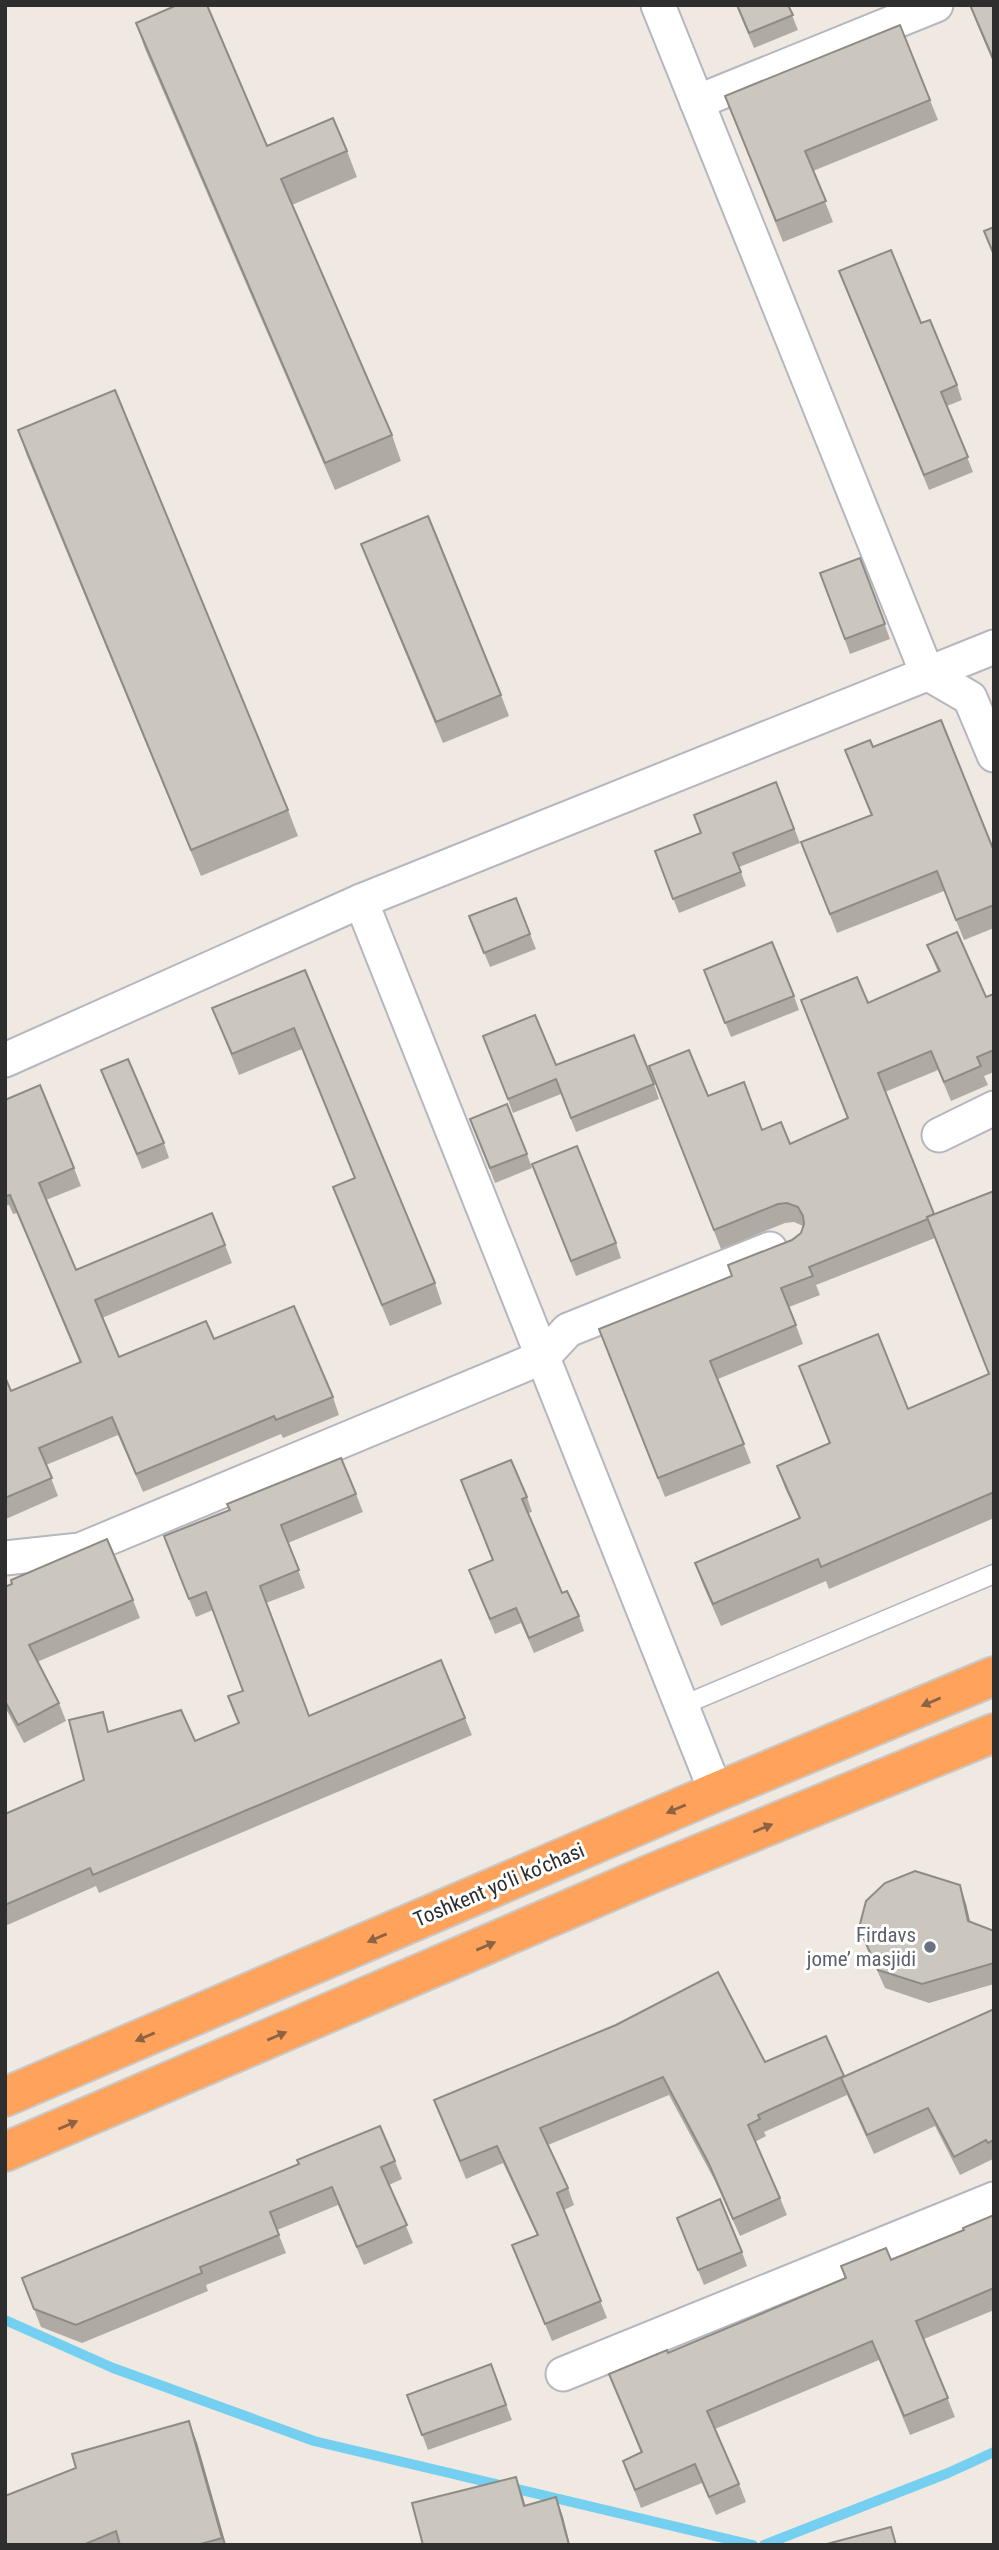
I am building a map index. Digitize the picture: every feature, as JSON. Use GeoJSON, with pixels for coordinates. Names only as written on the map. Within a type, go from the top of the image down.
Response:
{"type":"FeatureCollection","features":[{"type":"Feature","properties":{"kind":"highway","name":"Toshkent yo‘li ko‘chasi"},"geometry":{"type":"LineString","coordinates":[[5,2097],[994,1675]]}},
{"type":"Feature","properties":{"kind":"highway"},"geometry":{"type":"LineString","coordinates":[[5,2152],[653,1873],[994,1733]]}},
{"type":"Feature","properties":{"kind":"highway"},"geometry":{"type":"LineString","coordinates":[[195,2016],[215,2062]]}},
{"type":"Feature","properties":{"kind":"street"},"geometry":{"type":"LineString","coordinates":[[658,5],[928,673],[970,698],[994,755]]}},
{"type":"Feature","properties":{"kind":"street"},"geometry":{"type":"LineString","coordinates":[[697,102],[936,5]]}},
{"type":"Feature","properties":{"kind":"street"},"geometry":{"type":"LineString","coordinates":[[5,1060],[361,901],[994,647]]}},
{"type":"Feature","properties":{"kind":"street"},"geometry":{"type":"LineString","coordinates":[[361,901],[716,1792]]}},
{"type":"Feature","properties":{"kind":"street"},"geometry":{"type":"LineString","coordinates":[[939,1135],[994,1108]]}},
{"type":"Feature","properties":{"kind":"street"},"geometry":{"type":"LineString","coordinates":[[5,1558],[80,1550],[543,1357],[568,1330],[792,1241]]}},
{"type":"Feature","properties":{"kind":"street"},"geometry":{"type":"LineString","coordinates":[[563,2374],[994,2199]]}},
{"type":"Feature","properties":{"kind":"lane"},"geometry":{"type":"LineString","coordinates":[[681,1706],[994,1574]]}},
{"type":"Feature","properties":{"kind":"building"},"geometry":{"type":"Polygon","coordinates":[[[177,5],[207,5],[267,146],[333,118],[347,151],[281,179],[392,435],[325,463],[136,23],[177,5]]]}},
{"type":"Feature","properties":{"kind":"building"},"geometry":{"type":"Polygon","coordinates":[[[737,5],[788,5],[793,15],[749,33],[737,5]]]}},
{"type":"Feature","properties":{"kind":"building"},"geometry":{"type":"Polygon","coordinates":[[[970,5],[994,5],[994,61],[970,5]]]}},
{"type":"Feature","properties":{"kind":"building"},"geometry":{"type":"Polygon","coordinates":[[[900,25],[930,100],[805,151],[826,201],[776,221],[725,96],[900,25]]]}},
{"type":"Feature","properties":{"kind":"building"},"geometry":{"type":"Polygon","coordinates":[[[994,227],[994,255],[984,231],[994,227]]]}},
{"type":"Feature","properties":{"kind":"building"},"geometry":{"type":"Polygon","coordinates":[[[891,250],[921,323],[930,320],[957,385],[941,392],[968,457],[924,475],[839,271],[891,250]]]}},
{"type":"Feature","properties":{"kind":"building"},"geometry":{"type":"Polygon","coordinates":[[[115,390],[288,810],[191,850],[18,430],[115,390]]]}},
{"type":"Feature","properties":{"kind":"building"},"geometry":{"type":"Polygon","coordinates":[[[428,516],[501,695],[436,722],[361,544],[428,516]]]}},
{"type":"Feature","properties":{"kind":"building"},"geometry":{"type":"Polygon","coordinates":[[[860,558],[885,624],[845,639],[820,573],[860,558]]]}},
{"type":"Feature","properties":{"kind":"building"},"geometry":{"type":"Polygon","coordinates":[[[941,720],[994,851],[994,905],[956,920],[937,871],[830,914],[801,842],[872,815],[845,750],[870,740],[873,747],[941,720]]]}},
{"type":"Feature","properties":{"kind":"building"},"geometry":{"type":"Polygon","coordinates":[[[776,782],[794,829],[733,853],[741,872],[673,899],[655,851],[701,833],[694,815],[776,782]]]}},
{"type":"Feature","properties":{"kind":"building"},"geometry":{"type":"Polygon","coordinates":[[[516,898],[530,934],[484,953],[469,916],[516,898]]]}},
{"type":"Feature","properties":{"kind":"building"},"geometry":{"type":"Polygon","coordinates":[[[957,932],[986,997],[994,994],[994,1050],[977,1057],[981,1066],[944,1082],[931,1051],[878,1073],[934,1214],[927,1217],[928,1219],[809,1267],[813,1276],[781,1288],[796,1325],[710,1361],[744,1444],[658,1478],[599,1329],[732,1276],[728,1265],[792,1240],[801,1233],[804,1224],[798,1207],[787,1203],[778,1204],[714,1230],[649,1066],[689,1050],[708,1096],[744,1082],[762,1130],[781,1122],[790,1144],[848,1118],[801,1000],[857,977],[868,1003],[940,971],[927,945],[957,932]]]}},
{"type":"Feature","properties":{"kind":"building"},"geometry":{"type":"Polygon","coordinates":[[[772,942],[794,996],[725,1023],[704,970],[772,942]]]}},
{"type":"Feature","properties":{"kind":"building"},"geometry":{"type":"Polygon","coordinates":[[[305,970],[435,1283],[382,1305],[333,1187],[355,1178],[294,1028],[232,1054],[212,1008],[305,970]]]}},
{"type":"Feature","properties":{"kind":"building"},"geometry":{"type":"Polygon","coordinates":[[[535,1015],[556,1065],[634,1035],[654,1084],[571,1118],[556,1079],[508,1099],[483,1036],[535,1015]]]}},
{"type":"Feature","properties":{"kind":"building"},"geometry":{"type":"Polygon","coordinates":[[[128,1059],[164,1143],[137,1154],[101,1070],[128,1059]]]}},
{"type":"Feature","properties":{"kind":"building"},"geometry":{"type":"Polygon","coordinates":[[[40,1085],[74,1168],[39,1183],[76,1270],[212,1213],[225,1245],[95,1300],[119,1357],[206,1321],[214,1339],[294,1306],[333,1397],[276,1420],[274,1416],[136,1474],[112,1417],[39,1448],[52,1478],[5,1498],[5,1377],[11,1391],[81,1362],[10,1195],[5,1194],[5,1100],[40,1085]]]}},
{"type":"Feature","properties":{"kind":"building"},"geometry":{"type":"Polygon","coordinates":[[[507,1104],[527,1154],[490,1168],[470,1119],[507,1104]]]}},
{"type":"Feature","properties":{"kind":"building"},"geometry":{"type":"Polygon","coordinates":[[[577,1146],[616,1243],[571,1261],[532,1164],[577,1146]]]}},
{"type":"Feature","properties":{"kind":"building"},"geometry":{"type":"Polygon","coordinates":[[[994,1191],[994,1492],[821,1567],[818,1559],[713,1604],[695,1563],[800,1518],[777,1466],[830,1443],[799,1366],[878,1334],[908,1409],[989,1374],[927,1217],[994,1191]]]}},
{"type":"Feature","properties":{"kind":"building"},"geometry":{"type":"Polygon","coordinates":[[[341,1458],[356,1494],[281,1525],[299,1570],[260,1586],[309,1716],[441,1660],[465,1718],[93,1875],[90,1868],[5,1905],[5,1814],[84,1780],[69,1720],[103,1712],[108,1732],[181,1710],[195,1741],[239,1723],[228,1696],[243,1691],[206,1592],[189,1599],[164,1536],[230,1510],[227,1504],[341,1458]]]}},
{"type":"Feature","properties":{"kind":"building"},"geometry":{"type":"Polygon","coordinates":[[[511,1460],[527,1497],[522,1499],[562,1593],[567,1591],[579,1616],[529,1638],[516,1608],[490,1619],[469,1570],[493,1560],[461,1480],[511,1460]]]}},
{"type":"Feature","properties":{"kind":"building"},"geometry":{"type":"Polygon","coordinates":[[[107,1539],[133,1600],[29,1645],[59,1703],[18,1725],[5,1701],[5,1587],[12,1584],[11,1580],[107,1539]]]}},
{"type":"Feature","properties":{"kind":"building","name":"Firdavs jome’ masjidi"},"geometry":{"type":"Polygon","coordinates":[[[915,1871],[960,1885],[968,1921],[994,1931],[994,1963],[922,1984],[878,1970],[859,1928],[866,1901],[885,1883],[915,1871]]]}},
{"type":"Feature","properties":{"kind":"building"},"geometry":{"type":"Polygon","coordinates":[[[718,1972],[765,2062],[826,2036],[844,2076],[758,2115],[760,2119],[748,2125],[780,2198],[733,2219],[709,2164],[663,2077],[540,2128],[568,2188],[557,2193],[601,2301],[545,2324],[512,2245],[538,2235],[497,2146],[460,2161],[434,2100],[616,2025],[718,1972]]]}},
{"type":"Feature","properties":{"kind":"building"},"geometry":{"type":"Polygon","coordinates":[[[994,2009],[994,2140],[988,2143],[986,2140],[954,2157],[928,2108],[867,2135],[841,2078],[994,2009]]]}},
{"type":"Feature","properties":{"kind":"building"},"geometry":{"type":"Polygon","coordinates":[[[380,2126],[395,2161],[381,2167],[407,2225],[357,2247],[332,2187],[270,2212],[279,2235],[200,2267],[202,2273],[76,2325],[34,2309],[22,2278],[299,2164],[297,2160],[380,2126]]]}},
{"type":"Feature","properties":{"kind":"building"},"geometry":{"type":"Polygon","coordinates":[[[720,2199],[742,2252],[698,2270],[677,2218],[720,2199]]]}},
{"type":"Feature","properties":{"kind":"building"},"geometry":{"type":"Polygon","coordinates":[[[994,2215],[994,2288],[916,2321],[948,2398],[904,2416],[872,2341],[707,2411],[739,2484],[709,2497],[695,2464],[635,2490],[623,2461],[642,2452],[609,2374],[667,2350],[668,2353],[846,2278],[841,2266],[886,2248],[891,2260],[994,2215]]]}},
{"type":"Feature","properties":{"kind":"building"},"geometry":{"type":"Polygon","coordinates":[[[491,2364],[506,2405],[422,2435],[407,2395],[491,2364]]]}},
{"type":"Feature","properties":{"kind":"building"},"geometry":{"type":"Polygon","coordinates":[[[189,2421],[222,2538],[197,2545],[120,2545],[116,2531],[83,2545],[5,2545],[5,2496],[76,2468],[72,2454],[189,2421]]]}},
{"type":"Feature","properties":{"kind":"building"},"geometry":{"type":"Polygon","coordinates":[[[516,2477],[524,2506],[556,2497],[569,2545],[423,2545],[412,2503],[516,2477]]]}},
{"type":"Feature","properties":{"kind":"building"},"geometry":{"type":"Polygon","coordinates":[[[891,2527],[896,2545],[823,2545],[891,2527]]]}},
{"type":"Feature","properties":{"kind":"waterway"},"geometry":{"type":"LineString","coordinates":[[5,2320],[113,2368],[314,2441],[753,2545]]}},
{"type":"Feature","properties":{"kind":"waterway"},"geometry":{"type":"LineString","coordinates":[[764,2545],[948,2473],[994,2452]]}},
{"type":"Feature","properties":{"kind":"place","name":"Firdavs jome’ masjidi"},"geometry":{"type":"Point","coordinates":[930,1947]}}]}
